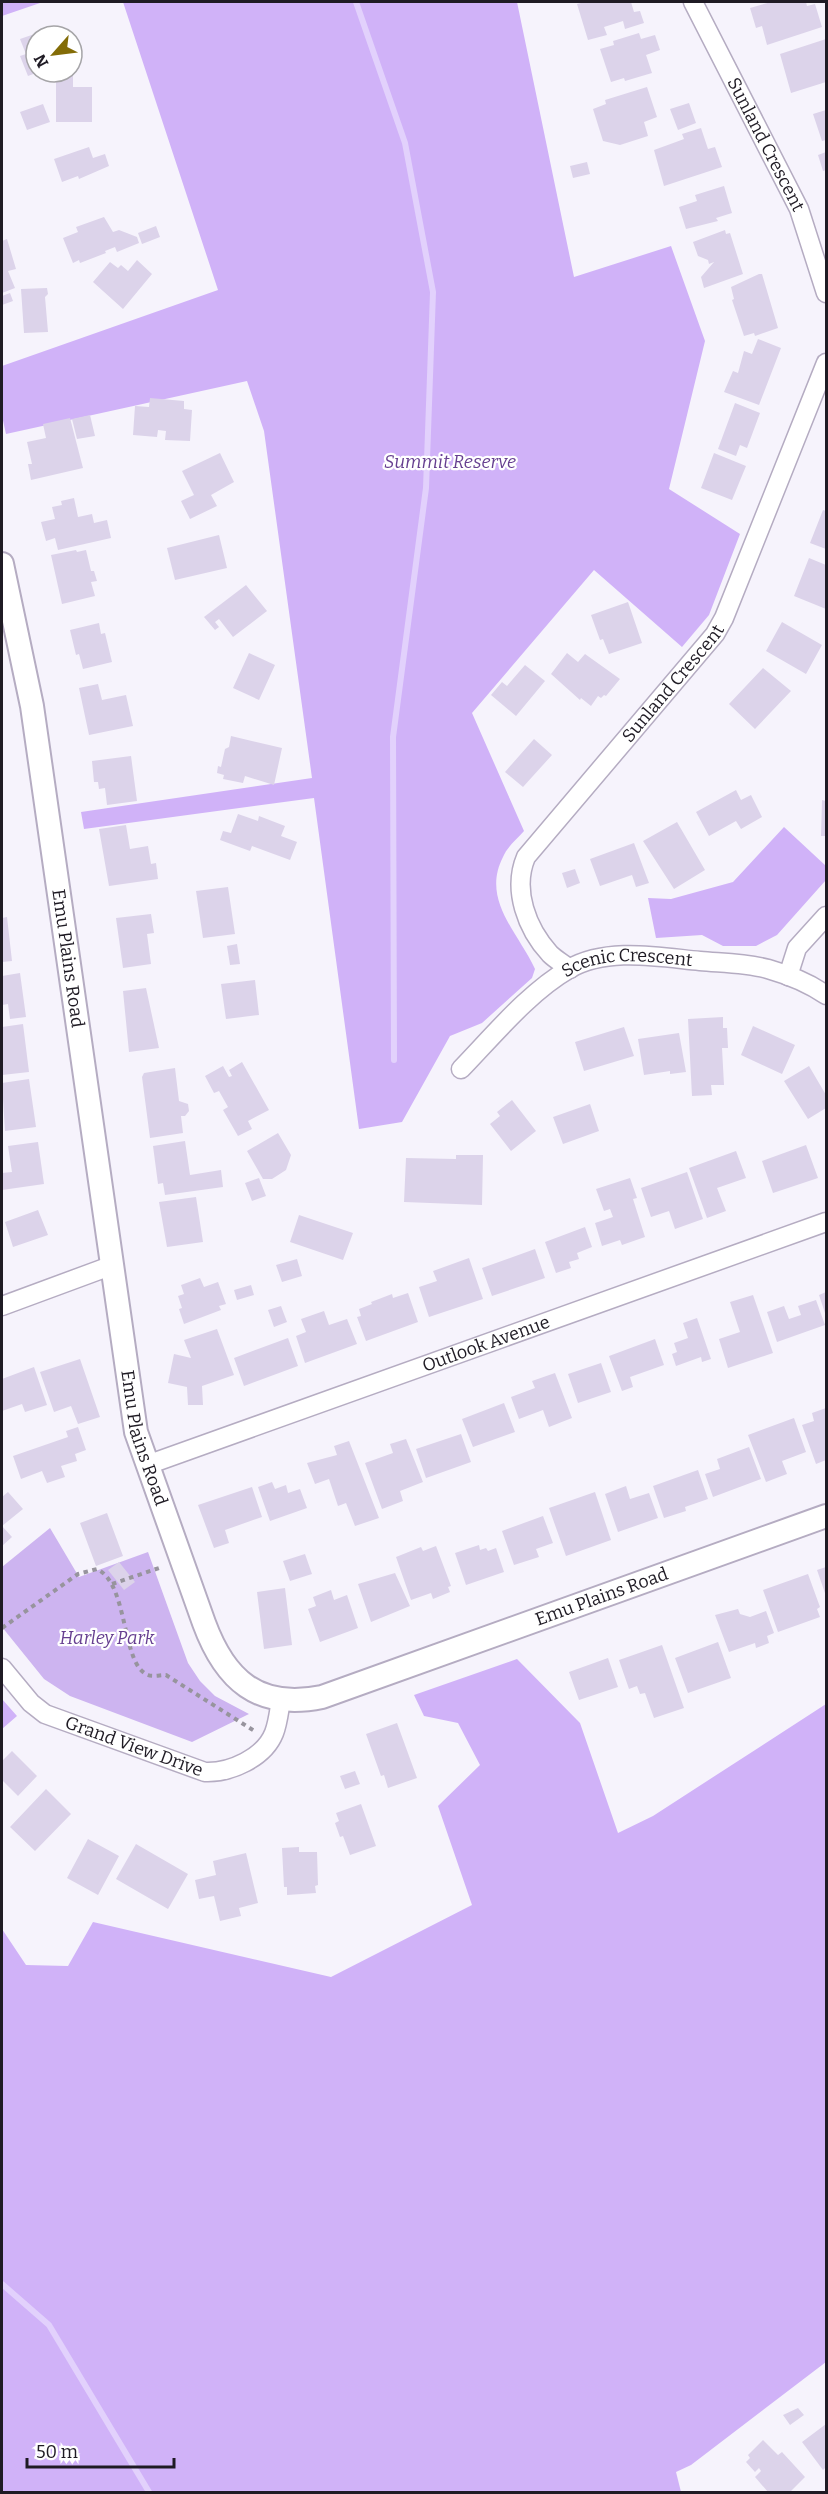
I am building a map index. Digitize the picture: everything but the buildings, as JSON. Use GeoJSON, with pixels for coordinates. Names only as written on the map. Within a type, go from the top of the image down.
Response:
{"type":"FeatureCollection","features":[{"type":"Feature","properties":{"kind":"street","name":"Sunland Crescent"},"geometry":{"type":"LineString","coordinates":[[693,2],[797,203],[826,293]]}},
{"type":"Feature","properties":{"kind":"street","name":"Sunland Crescent"},"geometry":{"type":"LineString","coordinates":[[570,969],[552,956],[528,920],[520,890],[522,867],[526,857],[715,634],[724,618],[826,363]]}},
{"type":"Feature","properties":{"kind":"street","name":"Emu Plains Road"},"geometry":{"type":"LineString","coordinates":[[2,564],[33,706],[136,1432],[212,1645],[225,1666],[245,1685],[280,1700],[322,1697],[826,1516]]}},
{"type":"Feature","properties":{"kind":"street"},"geometry":{"type":"LineString","coordinates":[[788,976],[797,948],[826,916]]}},
{"type":"Feature","properties":{"kind":"street","name":"Scenic Crescent"},"geometry":{"type":"LineString","coordinates":[[462,1069],[519,1010],[570,969],[598,959],[642,955],[745,965],[788,976],[814,986],[826,995]]}},
{"type":"Feature","properties":{"kind":"street","name":"Outlook Avenue"},"geometry":{"type":"LineString","coordinates":[[147,1465],[826,1222]]}},
{"type":"Feature","properties":{"kind":"street"},"geometry":{"type":"LineString","coordinates":[[2,1306],[113,1265]]}},
{"type":"Feature","properties":{"kind":"street","name":"Grand View Drive"},"geometry":{"type":"LineString","coordinates":[[2,1668],[31,1703],[45,1713],[198,1771],[217,1773],[240,1764],[259,1753],[270,1739]]}},
{"type":"Feature","properties":{"kind":"street"},"geometry":{"type":"LineString","coordinates":[[270,1739],[280,1700]]}},
{"type":"Feature","properties":{"kind":"path"},"geometry":{"type":"LineString","coordinates":[[112,1584],[182,1560]]}},
{"type":"Feature","properties":{"kind":"path"},"geometry":{"type":"LineString","coordinates":[[2,1628],[78,1574],[97,1569],[104,1573],[112,1584],[135,1660],[144,1673],[150,1676],[166,1675],[270,1739]]}},
{"type":"Feature","properties":{"kind":"green space"},"geometry":{"type":"Polygon","coordinates":[[[2,2],[43,2],[2,16],[2,2]]]}},
{"type":"Feature","properties":{"kind":"green space","name":"Summit Reserve"},"geometry":{"type":"Polygon","coordinates":[[[123,2],[517,2],[574,277],[671,246],[705,341],[669,489],[740,534],[709,615],[682,647],[594,570],[472,713],[524,831],[505,853],[497,873],[496,887],[504,915],[535,969],[532,978],[482,1023],[450,1036],[402,1122],[359,1129],[314,798],[84,829],[81,812],[312,778],[264,431],[247,381],[6,434],[2,416],[2,366],[218,290],[123,2]]]}},
{"type":"Feature","properties":{"kind":"green space"},"geometry":{"type":"Polygon","coordinates":[[[784,827],[826,866],[826,880],[777,935],[756,946],[723,946],[702,935],[656,938],[648,898],[671,899],[733,882],[784,827]]]}},
{"type":"Feature","properties":{"kind":"green space","name":"Harley Park"},"geometry":{"type":"Polygon","coordinates":[[[50,1528],[79,1577],[148,1552],[188,1663],[200,1681],[215,1696],[249,1714],[192,1742],[70,1696],[44,1679],[2,1627],[2,1567],[50,1528]]]}},
{"type":"Feature","properties":{"kind":"green space"},"geometry":{"type":"Polygon","coordinates":[[[517,1659],[580,1723],[618,1833],[653,1816],[826,1704],[826,2362],[691,2465],[676,2472],[681,2492],[2,2492],[2,1929],[26,1965],[68,1966],[93,1922],[331,1977],[472,1905],[438,1806],[480,1765],[458,1723],[424,1716],[414,1695],[517,1659]]]}},
{"type":"Feature","properties":{"kind":"green space"},"geometry":{"type":"Polygon","coordinates":[[[2,1699],[17,1716],[2,1729],[2,1699]]]}},
{"type":"Feature","properties":{"kind":"waterway"},"geometry":{"type":"LineString","coordinates":[[356,2],[405,143],[433,292],[426,488],[393,737],[394,1060]]}},
{"type":"Feature","properties":{"kind":"waterway"},"geometry":{"type":"LineString","coordinates":[[2,2284],[49,2325],[149,2492]]}}]}
